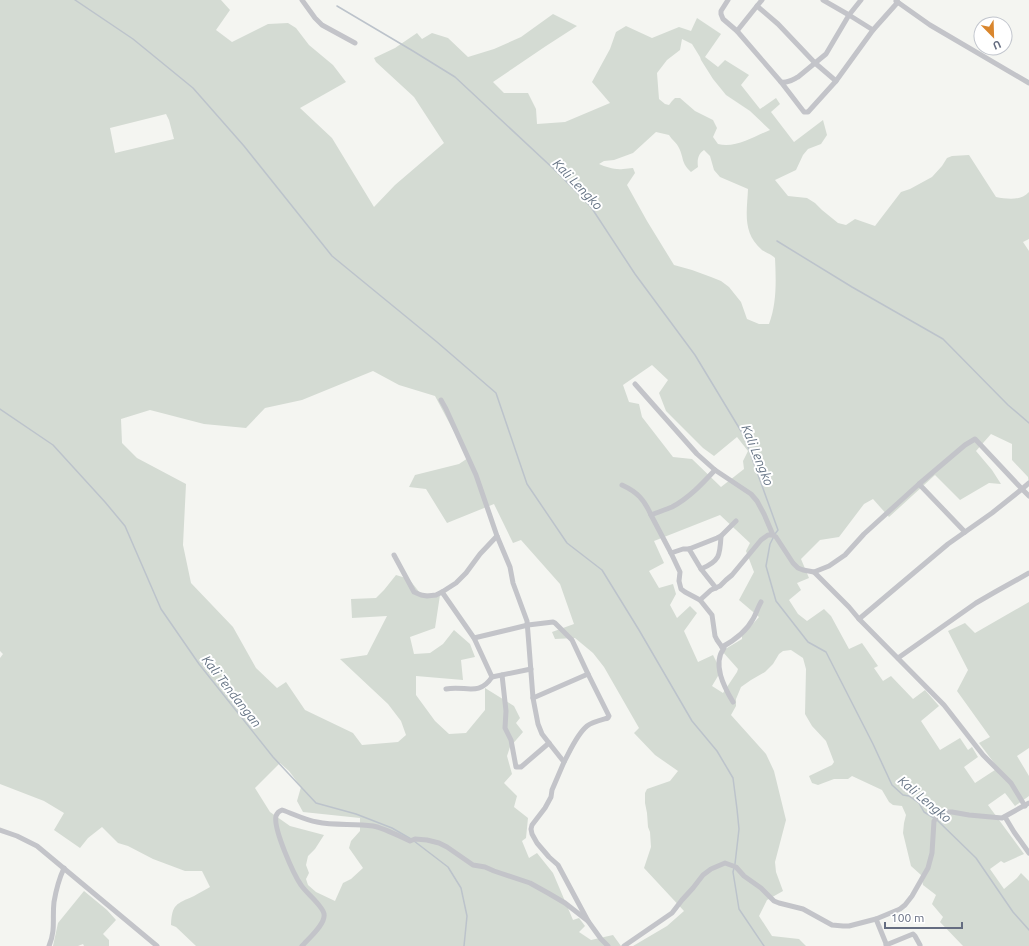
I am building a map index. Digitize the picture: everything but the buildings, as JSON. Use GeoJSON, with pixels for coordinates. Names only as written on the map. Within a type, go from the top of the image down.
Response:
{"type":"FeatureCollection","features":[{"type":"Feature","properties":{"kind":"street"},"geometry":{"type":"LineString","coordinates":[[302,0],[322,25],[356,44]]}},
{"type":"Feature","properties":{"kind":"street"},"geometry":{"type":"LineString","coordinates":[[728,0],[721,11],[723,19],[737,31],[781,82],[804,112],[806,112],[836,80],[896,1],[930,25],[1029,83]]}},
{"type":"Feature","properties":{"kind":"street"},"geometry":{"type":"LineString","coordinates":[[737,31],[762,0]]}},
{"type":"Feature","properties":{"kind":"street"},"geometry":{"type":"LineString","coordinates":[[823,0],[873,30]]}},
{"type":"Feature","properties":{"kind":"street"},"geometry":{"type":"LineString","coordinates":[[781,82],[793,80],[826,54],[849,15],[861,0]]}},
{"type":"Feature","properties":{"kind":"street"},"geometry":{"type":"LineString","coordinates":[[757,6],[778,24],[816,63],[836,80]]}},
{"type":"Feature","properties":{"kind":"street"},"geometry":{"type":"LineString","coordinates":[[635,384],[697,454],[715,470],[751,494],[757,501],[774,536],[793,563],[798,568],[804,570],[814,572],[829,566],[845,555],[864,534],[919,484],[965,445],[975,439],[1029,496]]}},
{"type":"Feature","properties":{"kind":"street"},"geometry":{"type":"LineString","coordinates":[[441,400],[476,475],[497,536],[510,567],[513,583],[528,625],[533,698],[538,724],[542,734],[564,762]]}},
{"type":"Feature","properties":{"kind":"street"},"geometry":{"type":"LineString","coordinates":[[651,515],[672,507],[685,499],[715,470]]}},
{"type":"Feature","properties":{"kind":"street"},"geometry":{"type":"LineString","coordinates":[[860,619],[948,544],[1029,483]]}},
{"type":"Feature","properties":{"kind":"street"},"geometry":{"type":"LineString","coordinates":[[622,484],[640,496],[648,507],[680,572],[679,581],[682,589],[700,600],[712,615],[715,636],[724,648],[720,655],[720,674],[733,702]]}},
{"type":"Feature","properties":{"kind":"street"},"geometry":{"type":"LineString","coordinates":[[919,484],[965,532]]}},
{"type":"Feature","properties":{"kind":"street"},"geometry":{"type":"LineString","coordinates":[[670,553],[683,549],[689,549],[718,538],[736,521]]}},
{"type":"Feature","properties":{"kind":"street"},"geometry":{"type":"LineString","coordinates":[[700,600],[711,590],[720,586],[732,575],[761,540],[768,535],[774,536]]}},
{"type":"Feature","properties":{"kind":"street"},"geometry":{"type":"LineString","coordinates":[[394,554],[414,592],[421,596],[436,595],[456,583],[497,536]]}},
{"type":"Feature","properties":{"kind":"street"},"geometry":{"type":"LineString","coordinates":[[701,569],[713,563],[718,557],[721,536]]}},
{"type":"Feature","properties":{"kind":"street"},"geometry":{"type":"LineString","coordinates":[[689,549],[701,569],[716,588]]}},
{"type":"Feature","properties":{"kind":"street"},"geometry":{"type":"LineString","coordinates":[[624,946],[672,913],[703,875],[718,865],[725,863],[736,866],[744,876],[761,888],[774,900],[803,909],[832,925],[849,926],[876,918],[900,909],[905,905],[921,882],[928,868],[932,853],[934,821],[938,816],[947,812],[952,812],[999,818],[1005,817],[1027,804],[1011,783],[983,755],[944,705],[814,572]]}},
{"type":"Feature","properties":{"kind":"street"},"geometry":{"type":"LineString","coordinates":[[898,658],[976,603],[1029,573]]}},
{"type":"Feature","properties":{"kind":"street"},"geometry":{"type":"LineString","coordinates":[[442,592],[474,638],[492,677]]}},
{"type":"Feature","properties":{"kind":"street"},"geometry":{"type":"LineString","coordinates":[[722,646],[740,636],[753,619],[761,602]]}},
{"type":"Feature","properties":{"kind":"street"},"geometry":{"type":"LineString","coordinates":[[474,638],[528,625],[551,622],[555,623],[572,640],[609,717],[585,727],[577,738],[564,762],[552,790],[551,797],[531,829],[537,843],[558,865],[588,922],[608,946]]}},
{"type":"Feature","properties":{"kind":"street"},"geometry":{"type":"LineString","coordinates":[[446,689],[479,689],[486,685],[492,677],[531,669]]}},
{"type":"Feature","properties":{"kind":"street"},"geometry":{"type":"LineString","coordinates":[[533,698],[588,674]]}},
{"type":"Feature","properties":{"kind":"street"},"geometry":{"type":"LineString","coordinates":[[502,675],[506,711],[505,728],[511,740],[516,767],[520,767],[549,743]]}},
{"type":"Feature","properties":{"kind":"street"},"geometry":{"type":"LineString","coordinates":[[302,946],[318,929],[324,918],[324,914],[322,908],[301,885],[294,873],[276,824],[276,816],[279,811],[282,810],[318,823],[361,824],[374,826],[413,840],[426,840],[439,843],[473,865],[485,867],[530,883],[565,903],[588,922]]}},
{"type":"Feature","properties":{"kind":"street"},"geometry":{"type":"LineString","coordinates":[[1005,817],[1029,853]]}},
{"type":"Feature","properties":{"kind":"street"},"geometry":{"type":"LineString","coordinates":[[0,830],[31,842],[41,849],[157,946]]}},
{"type":"Feature","properties":{"kind":"street"},"geometry":{"type":"LineString","coordinates":[[49,946],[54,930],[54,902],[58,880],[64,868]]}},
{"type":"Feature","properties":{"kind":"street"},"geometry":{"type":"LineString","coordinates":[[876,918],[886,945],[912,934],[915,936],[920,945]]}},
{"type":"Feature","properties":{"kind":"shaded area"},"geometry":{"type":"Polygon","coordinates":[[[0,0],[221,0],[230,10],[216,30],[232,42],[268,24],[288,23],[296,28],[309,45],[333,65],[346,82],[300,108],[332,138],[374,207],[395,185],[444,143],[414,97],[376,62],[374,58],[395,48],[417,33],[422,39],[432,33],[448,38],[468,57],[494,49],[521,37],[553,14],[577,26],[493,82],[504,93],[528,93],[536,109],[537,124],[565,122],[610,103],[592,82],[610,49],[616,32],[626,26],[652,38],[679,27],[691,31],[697,18],[721,34],[705,57],[718,67],[725,60],[749,75],[741,85],[760,109],[776,98],[780,104],[771,112],[794,142],[823,120],[827,135],[821,144],[808,149],[803,155],[796,170],[775,180],[788,196],[807,198],[838,223],[846,225],[855,219],[875,226],[901,192],[910,189],[932,177],[947,158],[952,156],[969,155],[996,197],[1009,199],[1018,198],[1029,192],[1029,239],[1023,242],[1029,251],[1029,484],[1028,477],[1012,460],[1012,444],[991,434],[976,451],[992,470],[1001,484],[989,483],[960,500],[935,475],[889,517],[873,499],[864,504],[839,537],[820,540],[801,559],[809,578],[797,583],[801,590],[789,600],[798,614],[807,621],[824,609],[831,616],[849,649],[862,643],[878,666],[874,668],[883,681],[891,676],[913,699],[925,690],[939,706],[921,721],[940,750],[960,738],[968,750],[972,747],[978,757],[964,767],[975,783],[998,768],[979,743],[990,737],[957,691],[968,670],[948,631],[965,623],[975,633],[1029,602],[1029,748],[1017,756],[1029,776],[1029,796],[1015,806],[1005,793],[988,805],[1024,854],[1004,863],[1001,861],[990,869],[1004,889],[1021,873],[1029,881],[1029,946],[963,946],[940,922],[943,917],[932,904],[936,895],[923,885],[921,875],[911,866],[903,833],[906,815],[902,806],[893,805],[889,802],[882,790],[852,776],[848,779],[834,779],[818,785],[812,783],[809,776],[832,765],[834,762],[826,741],[812,726],[805,714],[806,669],[803,658],[791,650],[783,651],[765,672],[741,687],[736,699],[736,706],[731,715],[766,754],[774,771],[786,820],[775,862],[776,872],[783,891],[767,900],[759,916],[772,936],[799,939],[806,946],[633,946],[667,926],[684,911],[644,868],[651,847],[645,793],[647,789],[670,781],[678,771],[655,755],[634,733],[639,728],[604,667],[593,653],[575,638],[555,639],[552,632],[574,624],[560,584],[521,540],[513,543],[494,504],[447,523],[426,489],[409,487],[415,475],[459,464],[468,458],[435,396],[399,385],[373,371],[302,400],[265,408],[246,428],[204,424],[150,410],[121,419],[122,443],[137,458],[186,484],[183,545],[191,583],[233,627],[256,668],[277,688],[286,682],[305,710],[353,733],[362,745],[398,742],[406,735],[401,721],[388,704],[340,659],[367,655],[387,616],[352,618],[351,599],[376,598],[396,575],[409,579],[420,593],[440,595],[435,628],[410,637],[414,654],[430,653],[443,644],[454,630],[470,644],[475,657],[461,660],[463,680],[416,676],[416,695],[435,721],[449,734],[466,733],[485,710],[485,688],[514,706],[520,718],[516,723],[523,732],[510,747],[507,756],[512,774],[504,783],[517,796],[514,807],[528,818],[526,838],[522,841],[529,858],[537,853],[553,873],[573,920],[579,918],[585,926],[579,932],[591,940],[613,935],[621,946],[196,946],[176,927],[171,925],[172,913],[179,903],[210,887],[202,871],[185,871],[153,859],[128,846],[118,843],[102,827],[88,838],[80,848],[54,830],[64,813],[44,801],[0,784],[0,658],[3,654],[0,651],[0,0]],[[682,39],[680,50],[667,60],[657,73],[659,99],[665,104],[669,105],[675,98],[680,98],[695,111],[713,120],[717,128],[713,137],[718,144],[731,145],[770,130],[750,111],[726,95],[713,79],[692,44],[682,39]],[[166,114],[110,128],[115,153],[174,139],[166,114]],[[656,132],[633,153],[614,160],[604,161],[599,164],[617,169],[633,168],[635,173],[627,185],[674,265],[721,281],[729,287],[741,302],[747,319],[759,324],[769,324],[775,300],[775,258],[762,250],[751,237],[747,222],[748,189],[720,177],[714,170],[710,156],[704,150],[698,157],[698,167],[691,172],[684,163],[678,146],[669,135],[656,132]],[[652,365],[623,385],[629,402],[639,404],[642,417],[673,457],[692,459],[721,487],[744,469],[743,461],[748,451],[737,437],[714,456],[703,448],[666,411],[659,393],[668,380],[652,365]],[[720,515],[654,541],[664,563],[649,571],[659,588],[673,584],[676,594],[670,605],[677,618],[690,606],[697,613],[684,631],[698,662],[713,655],[721,671],[712,686],[723,693],[738,669],[722,651],[742,639],[742,636],[759,617],[739,600],[754,572],[746,551],[750,543],[720,515]],[[280,763],[255,788],[270,812],[290,826],[324,835],[315,849],[308,856],[306,865],[309,873],[306,879],[308,885],[316,892],[335,901],[343,883],[351,879],[363,868],[349,848],[351,841],[360,831],[360,818],[303,812],[297,801],[301,787],[289,771],[280,763]]]}},
{"type":"Feature","properties":{"kind":"shaded area"},"geometry":{"type":"Polygon","coordinates":[[[84,891],[107,910],[116,920],[103,934],[109,940],[109,946],[84,946],[83,944],[78,946],[53,946],[58,923],[84,891]]]}},
{"type":"Feature","properties":{"kind":"waterway"},"geometry":{"type":"LineString","coordinates":[[75,0],[133,39],[193,88],[244,146],[332,256],[437,342],[496,393],[527,484],[567,543],[602,570],[692,721],[717,751],[733,778],[739,829],[735,864]]}},
{"type":"Feature","properties":{"kind":"waterway","name":"Kali Lengko"},"geometry":{"type":"LineString","coordinates":[[337,6],[455,77],[558,173],[591,207],[635,274],[695,355],[744,436],[778,530],[775,534]]}},
{"type":"Feature","properties":{"kind":"waterway"},"geometry":{"type":"LineString","coordinates":[[777,241],[852,287],[943,339],[1008,405],[1029,423]]}},
{"type":"Feature","properties":{"kind":"waterway","name":"Kali Tendangan"},"geometry":{"type":"LineString","coordinates":[[0,409],[53,445],[125,526],[161,609],[199,664],[273,757],[316,803],[356,814],[392,828],[411,839]]}},
{"type":"Feature","properties":{"kind":"waterway","name":"Kali Lengko"},"geometry":{"type":"LineString","coordinates":[[773,538],[770,544],[766,566],[776,601],[808,642],[826,652],[873,744],[892,785],[903,795],[909,796],[919,803],[924,812],[934,818]]}},
{"type":"Feature","properties":{"kind":"waterway","name":"Kali Lengko"},"geometry":{"type":"LineString","coordinates":[[937,820],[976,858],[1013,912],[1029,930]]}},
{"type":"Feature","properties":{"kind":"waterway","name":"Kali Tendangan"},"geometry":{"type":"LineString","coordinates":[[414,841],[448,867],[461,888],[467,916],[464,946]]}},
{"type":"Feature","properties":{"kind":"waterway"},"geometry":{"type":"LineString","coordinates":[[734,868],[733,872],[739,909],[764,946]]}}]}
